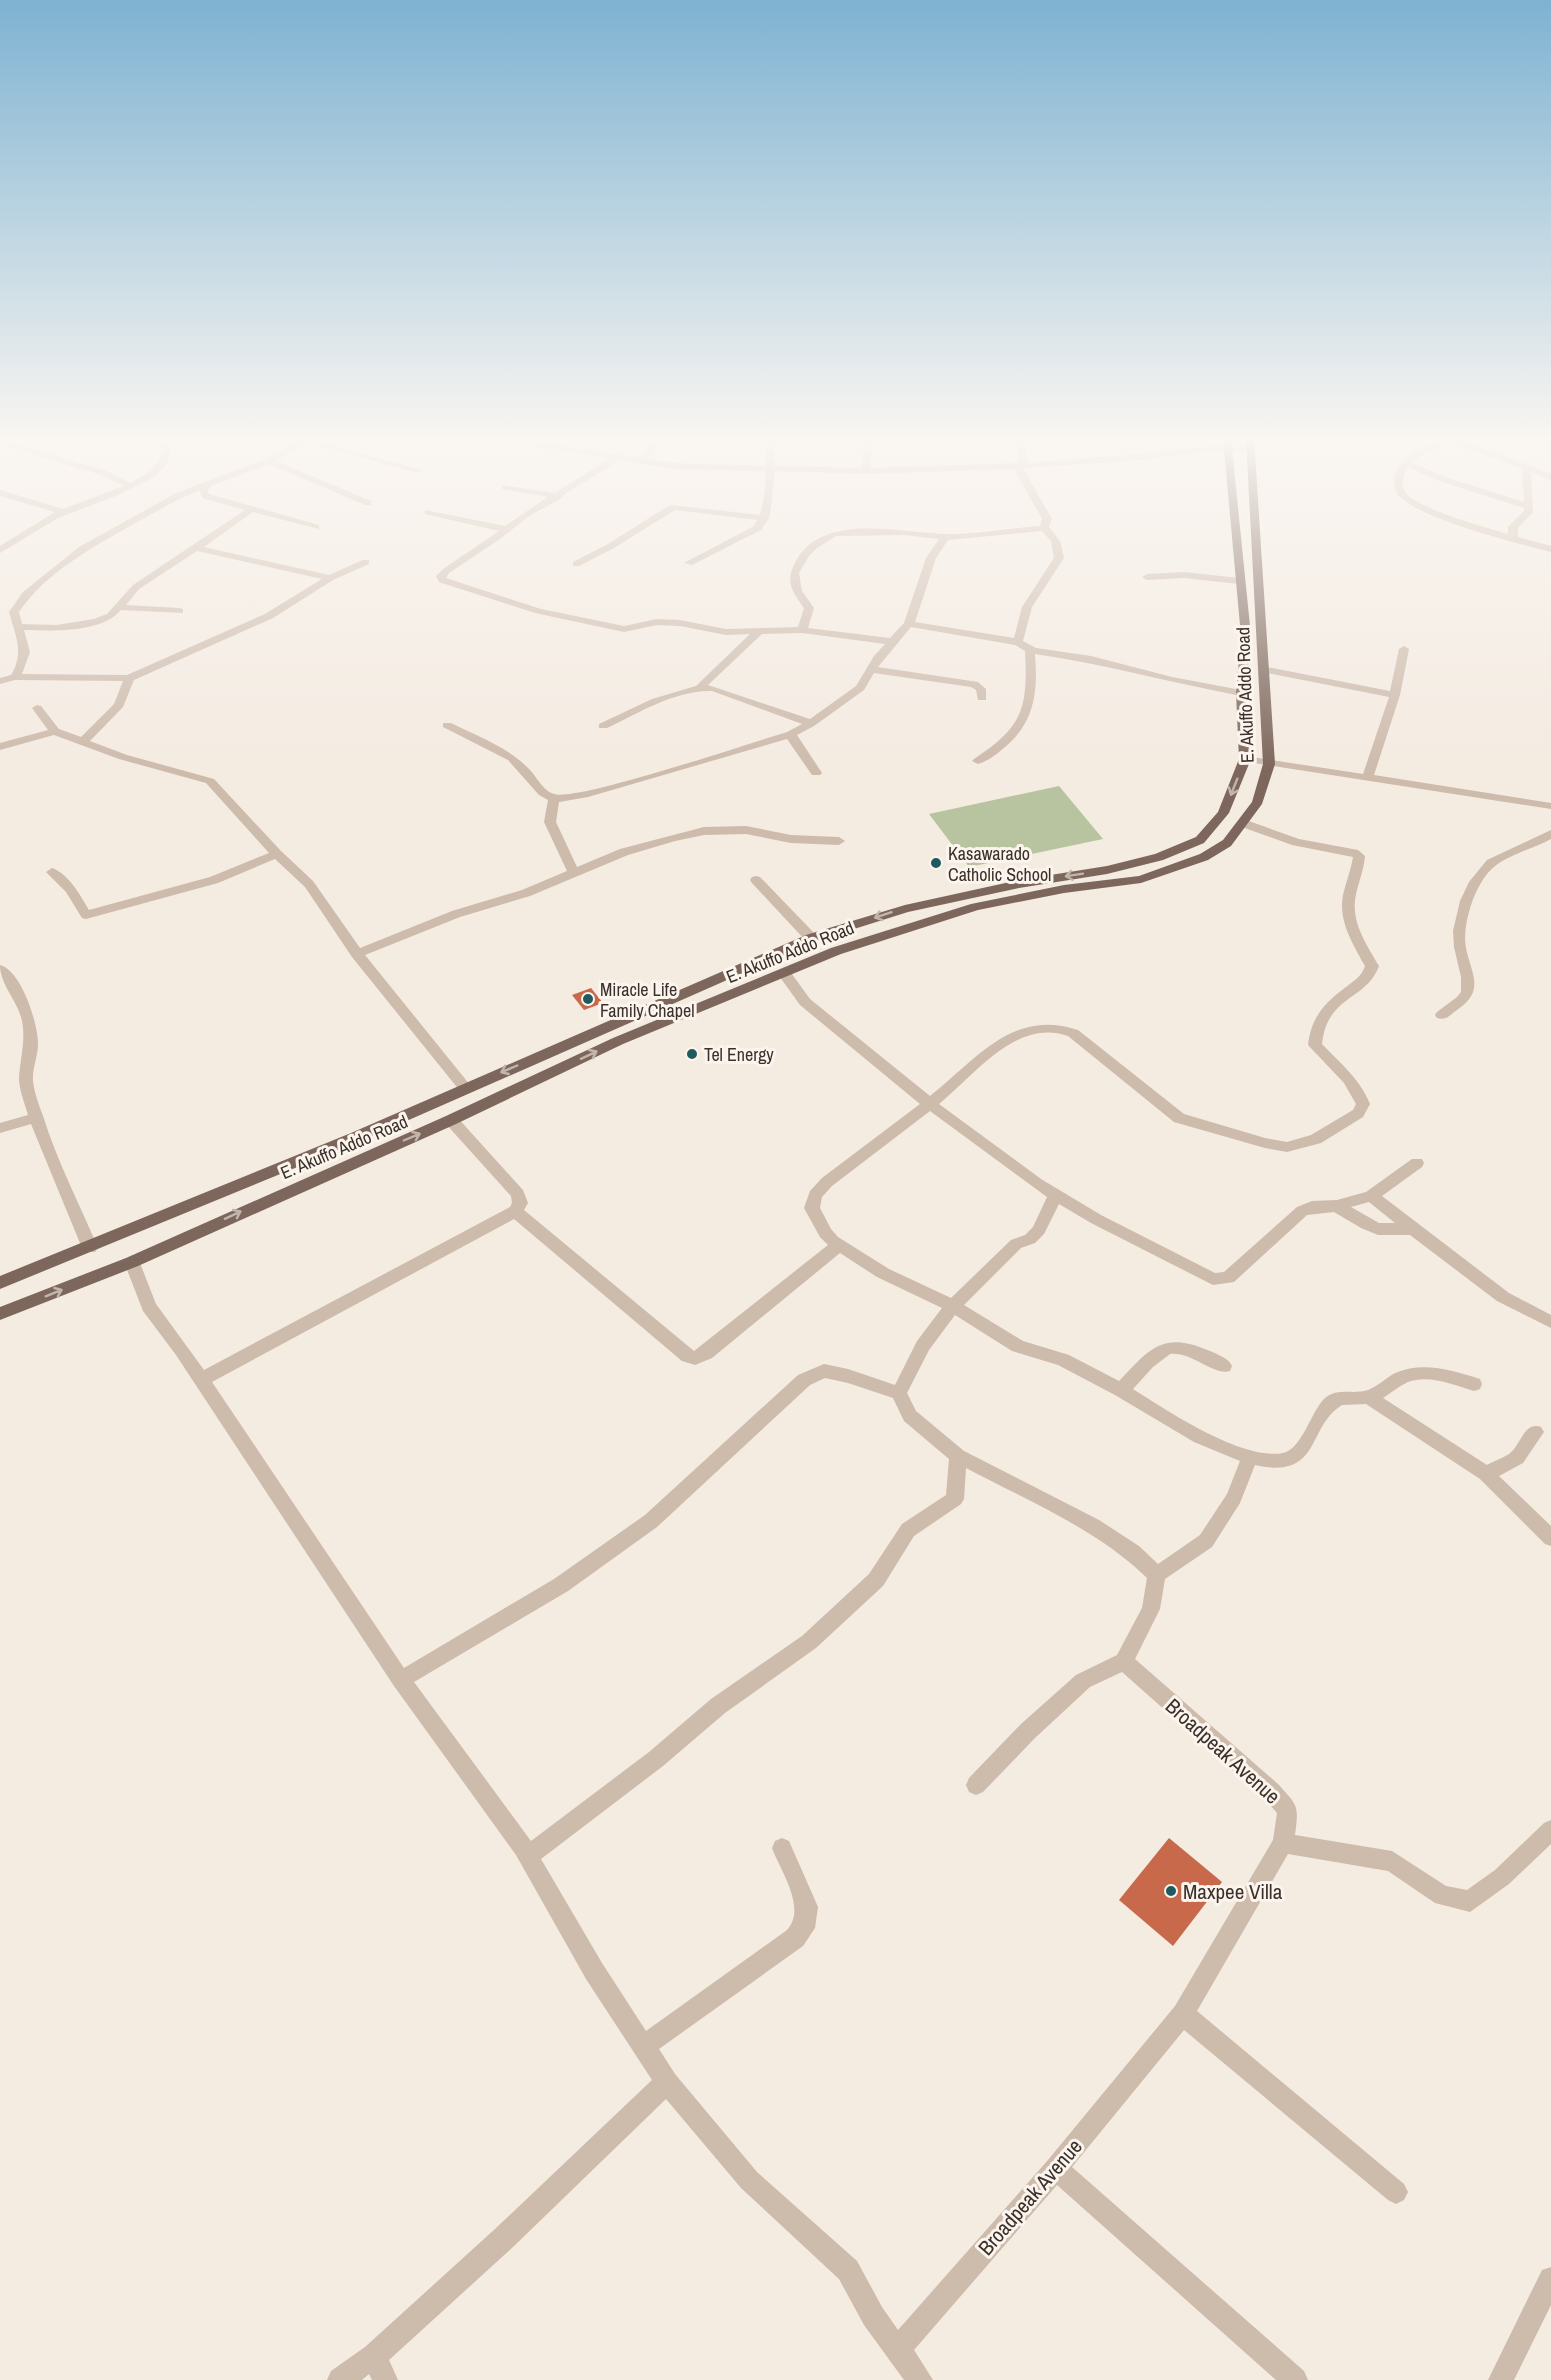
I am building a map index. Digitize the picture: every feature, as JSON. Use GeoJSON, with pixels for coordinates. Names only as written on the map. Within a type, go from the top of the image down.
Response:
{"type":"FeatureCollection","features":[{"type":"Feature","properties":{"kind":"main road","name":"E. Akuffo Addo Road"},"geometry":{"type":"LineString","coordinates":[[0,1283],[356,1137],[811,938],[905,909],[1019,884],[1107,870],[1159,857],[1200,840],[1223,813],[1245,759],[1241,693],[1246,636],[1236,549]]}},
{"type":"Feature","properties":{"kind":"main road","name":"E. Akuffo Addo Road"},"geometry":{"type":"LineString","coordinates":[[0,1314],[132,1262],[451,1120],[618,1041],[836,951],[975,907],[1064,889],[1141,879],[1170,871],[1204,857],[1227,843],[1258,802],[1269,764],[1256,549]]}},
{"type":"Feature","properties":{"kind":"street"},"geometry":{"type":"LineString","coordinates":[[15,676],[26,662],[25,643],[14,612],[26,594],[83,549]]}},
{"type":"Feature","properties":{"kind":"street"},"geometry":{"type":"LineString","coordinates":[[18,627],[56,628],[96,622],[111,616],[136,587],[172,561],[194,549]]}},
{"type":"Feature","properties":{"kind":"street"},"geometry":{"type":"LineString","coordinates":[[201,549],[330,578]]}},
{"type":"Feature","properties":{"kind":"street"},"geometry":{"type":"LineString","coordinates":[[477,549],[446,571],[441,576],[442,580],[539,611],[624,629],[657,622],[680,623],[726,632],[802,630],[894,642]]}},
{"type":"Feature","properties":{"kind":"street"},"geometry":{"type":"LineString","coordinates":[[576,564],[606,549]]}},
{"type":"Feature","properties":{"kind":"street"},"geometry":{"type":"LineString","coordinates":[[689,563],[718,549]]}},
{"type":"Feature","properties":{"kind":"street"},"geometry":{"type":"LineString","coordinates":[[802,630],[809,608],[797,591],[794,573],[811,549]]}},
{"type":"Feature","properties":{"kind":"street"},"geometry":{"type":"LineString","coordinates":[[447,725],[512,758],[543,793],[554,799],[584,795],[791,734],[810,724],[860,688],[871,669],[909,624],[931,558],[937,549]]}},
{"type":"Feature","properties":{"kind":"street"},"geometry":{"type":"LineString","coordinates":[[1018,642],[1027,607],[1059,558],[1059,549]]}},
{"type":"Feature","properties":{"kind":"street"},"geometry":{"type":"LineString","coordinates":[[0,681],[15,676],[129,678],[269,616],[330,578],[366,562]]}},
{"type":"Feature","properties":{"kind":"street"},"geometry":{"type":"LineString","coordinates":[[1147,577],[1184,575],[1239,581]]}},
{"type":"Feature","properties":{"kind":"street"},"geometry":{"type":"LineString","coordinates":[[117,607],[179,611]]}},
{"type":"Feature","properties":{"kind":"street"},"geometry":{"type":"LineString","coordinates":[[909,624],[1018,642],[1030,650],[1091,659],[1171,680],[1241,693]]}},
{"type":"Feature","properties":{"kind":"street"},"geometry":{"type":"LineString","coordinates":[[603,726],[650,704],[700,687],[758,632]]}},
{"type":"Feature","properties":{"kind":"street"},"geometry":{"type":"LineString","coordinates":[[1368,777],[1395,696],[1404,649]]}},
{"type":"Feature","properties":{"kind":"street"},"geometry":{"type":"LineString","coordinates":[[978,761],[1002,747],[1021,724],[1031,701],[1030,650]]}},
{"type":"Feature","properties":{"kind":"street"},"geometry":{"type":"LineString","coordinates":[[871,669],[974,684],[981,688],[982,698]]}},
{"type":"Feature","properties":{"kind":"street"},"geometry":{"type":"LineString","coordinates":[[1262,669],[1395,696]]}},
{"type":"Feature","properties":{"kind":"street"},"geometry":{"type":"LineString","coordinates":[[84,741],[118,705],[129,678]]}},
{"type":"Feature","properties":{"kind":"street"},"geometry":{"type":"LineString","coordinates":[[700,687],[714,689],[750,703],[794,714],[810,724]]}},
{"type":"Feature","properties":{"kind":"street"},"geometry":{"type":"LineString","coordinates":[[37,708],[55,731],[123,757],[210,781],[277,854],[309,884],[357,954],[465,1088]]}},
{"type":"Feature","properties":{"kind":"street"},"geometry":{"type":"LineString","coordinates":[[0,747],[55,731]]}},
{"type":"Feature","properties":{"kind":"street"},"geometry":{"type":"LineString","coordinates":[[791,734],[792,741],[816,773]]}},
{"type":"Feature","properties":{"kind":"street"},"geometry":{"type":"LineString","coordinates":[[1245,759],[1551,806]]}},
{"type":"Feature","properties":{"kind":"street"},"geometry":{"type":"LineString","coordinates":[[554,799],[550,822],[574,873]]}},
{"type":"Feature","properties":{"kind":"street"},"geometry":{"type":"LineString","coordinates":[[1243,823],[1296,842],[1354,853],[1359,856],[1349,897],[1348,914],[1353,934],[1372,966],[1371,971],[1364,980],[1340,996],[1321,1018],[1315,1034],[1316,1045],[1355,1086],[1361,1096],[1363,1104],[1358,1113],[1316,1139],[1301,1144],[1287,1147],[1265,1143],[1179,1118],[1073,1033],[1052,1028],[1036,1028],[996,1046],[930,1104],[827,1182],[815,1195],[812,1208],[816,1220],[833,1241],[883,1273],[953,1306],[1018,1346],[1063,1360],[1121,1390],[1170,1421],[1249,1459],[1284,1460],[1298,1454],[1330,1404],[1343,1397],[1369,1397],[1413,1372],[1430,1373],[1474,1384]]}},
{"type":"Feature","properties":{"kind":"street"},"geometry":{"type":"LineString","coordinates":[[357,954],[456,914],[526,892],[624,852],[704,831],[746,830],[790,839],[838,841]]}},
{"type":"Feature","properties":{"kind":"street"},"geometry":{"type":"LineString","coordinates":[[1442,1015],[1464,998],[1468,984],[1459,940],[1470,891],[1484,868],[1496,859],[1534,844],[1551,834]]}},
{"type":"Feature","properties":{"kind":"street"},"geometry":{"type":"LineString","coordinates":[[52,872],[71,890],[86,915],[214,880],[277,854]]}},
{"type":"Feature","properties":{"kind":"street"},"geometry":{"type":"LineString","coordinates":[[756,880],[811,938]]}},
{"type":"Feature","properties":{"kind":"street"},"geometry":{"type":"LineString","coordinates":[[0,969],[8,977],[23,1004],[29,1022],[31,1045],[26,1080],[36,1118],[90,1248]]}},
{"type":"Feature","properties":{"kind":"street"},"geometry":{"type":"LineString","coordinates":[[784,973],[805,1002],[930,1104],[1055,1196],[1213,1280],[1228,1278],[1302,1211],[1312,1207],[1337,1206],[1371,1196],[1417,1163]]}},
{"type":"Feature","properties":{"kind":"street"},"geometry":{"type":"LineString","coordinates":[[0,1128],[36,1118]]}},
{"type":"Feature","properties":{"kind":"street"},"geometry":{"type":"LineString","coordinates":[[202,1379],[515,1211],[520,1203],[518,1194],[451,1120]]}},
{"type":"Feature","properties":{"kind":"street"},"geometry":{"type":"LineString","coordinates":[[899,1393],[923,1346],[953,1306],[1016,1244],[1030,1239],[1039,1230],[1055,1196]]}},
{"type":"Feature","properties":{"kind":"street"},"geometry":{"type":"LineString","coordinates":[[1371,1196],[1503,1297],[1551,1322]]}},
{"type":"Feature","properties":{"kind":"street"},"geometry":{"type":"LineString","coordinates":[[1337,1206],[1378,1229],[1413,1229]]}},
{"type":"Feature","properties":{"kind":"street"},"geometry":{"type":"LineString","coordinates":[[515,1211],[688,1356],[695,1358],[706,1353],[840,1244]]}},
{"type":"Feature","properties":{"kind":"street"},"geometry":{"type":"LineString","coordinates":[[132,1262],[149,1307],[202,1379],[401,1680],[528,1856],[594,1971],[667,2082],[749,2180],[849,2270],[873,2316],[921,2380]]}},
{"type":"Feature","properties":{"kind":"street"},"geometry":{"type":"LineString","coordinates":[[1121,1390],[1158,1352],[1167,1347],[1177,1345],[1188,1348],[1224,1366]]}},
{"type":"Feature","properties":{"kind":"street"},"geometry":{"type":"LineString","coordinates":[[401,1680],[561,1585],[651,1521],[804,1380],[824,1371],[848,1376],[899,1393],[910,1416],[958,1456],[1093,1526],[1133,1551],[1157,1575]]}},
{"type":"Feature","properties":{"kind":"street"},"geometry":{"type":"LineString","coordinates":[[1369,1397],[1486,1474],[1551,1538]]}},
{"type":"Feature","properties":{"kind":"street"},"geometry":{"type":"LineString","coordinates":[[1486,1474],[1517,1458],[1536,1432]]}},
{"type":"Feature","properties":{"kind":"street"},"geometry":{"type":"LineString","coordinates":[[528,1856],[656,1759],[718,1706],[809,1642],[859,1597],[876,1580],[908,1530],[955,1499],[958,1456]]}},
{"type":"Feature","properties":{"kind":"street"},"geometry":{"type":"LineString","coordinates":[[976,1785],[1028,1731],[1083,1681],[1124,1661],[1151,1610],[1157,1575],[1206,1541],[1234,1498],[1249,1459]]}},
{"type":"Feature","properties":{"kind":"street","name":"Broadpeak Avenue"},"geometry":{"type":"LineString","coordinates":[[898,2349],[1056,2168],[1183,2014],[1283,1842],[1288,1810],[1271,1791],[1124,1661]]}},
{"type":"Feature","properties":{"kind":"street"},"geometry":{"type":"LineString","coordinates":[[1283,1842],[1392,1861],[1442,1896],[1470,1901],[1502,1877],[1551,1830]]}},
{"type":"Feature","properties":{"kind":"street"},"geometry":{"type":"LineString","coordinates":[[644,2046],[795,1938],[804,1928],[807,1907],[782,1848]]}},
{"type":"Feature","properties":{"kind":"street"},"geometry":{"type":"LineString","coordinates":[[1183,2014],[1396,2192]]}},
{"type":"Feature","properties":{"kind":"street"},"geometry":{"type":"LineString","coordinates":[[340,2380],[374,2356],[504,2238],[667,2082]]}},
{"type":"Feature","properties":{"kind":"street"},"geometry":{"type":"LineString","coordinates":[[1056,2168],[1295,2380]]}},
{"type":"Feature","properties":{"kind":"street"},"geometry":{"type":"LineString","coordinates":[[1501,2380],[1551,2279]]}},
{"type":"Feature","properties":{"kind":"street"},"geometry":{"type":"LineString","coordinates":[[374,2356],[385,2380]]}},
{"type":"Feature","properties":{"kind":"green space"},"geometry":{"type":"Polygon","coordinates":[[[1059,786],[1103,839],[969,867],[929,814],[1059,786]]]}},
{"type":"Feature","properties":{"kind":"building","name":"Miracle Life Family Chapel"},"geometry":{"type":"Polygon","coordinates":[[[591,988],[603,1003],[584,1010],[572,995],[591,988]]]}},
{"type":"Feature","properties":{"kind":"building","name":"Maxpee Villa"},"geometry":{"type":"Polygon","coordinates":[[[1169,1838],[1222,1882],[1173,1946],[1119,1900],[1169,1838]]]}},
{"type":"Feature","properties":{"kind":"place","name":"Kasawarado Catholic School"},"geometry":{"type":"Point","coordinates":[936,863]}},
{"type":"Feature","properties":{"kind":"place","name":"Miracle Life Family Chapel"},"geometry":{"type":"Point","coordinates":[588,999]}},
{"type":"Feature","properties":{"kind":"place","name":"Tel Energy"},"geometry":{"type":"Point","coordinates":[692,1054]}},
{"type":"Feature","properties":{"kind":"place","name":"Maxpee Villa"},"geometry":{"type":"Point","coordinates":[1171,1891]}}]}
